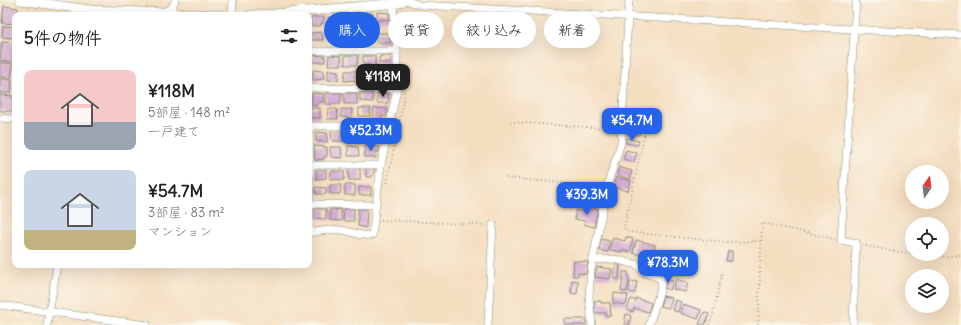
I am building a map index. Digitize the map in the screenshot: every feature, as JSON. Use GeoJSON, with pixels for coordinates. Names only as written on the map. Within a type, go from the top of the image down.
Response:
{"type":"FeatureCollection","features":[{"type":"Feature","properties":{"kind":"street"},"geometry":{"type":"LineString","coordinates":[[20,0],[98,12]]}},
{"type":"Feature","properties":{"kind":"street"},"geometry":{"type":"LineString","coordinates":[[163,12],[172,8],[175,0]]}},
{"type":"Feature","properties":{"kind":"street"},"geometry":{"type":"LineString","coordinates":[[232,12],[233,0]]}},
{"type":"Feature","properties":{"kind":"street"},"geometry":{"type":"LineString","coordinates":[[294,12],[349,4],[389,2],[400,3],[405,0],[420,5],[961,35]]}},
{"type":"Feature","properties":{"kind":"street"},"geometry":{"type":"LineString","coordinates":[[592,325],[589,296],[593,260],[607,186],[621,143],[629,0]]}},
{"type":"Feature","properties":{"kind":"street"},"geometry":{"type":"LineString","coordinates":[[853,325],[856,243],[841,240],[856,0]]}},
{"type":"Feature","properties":{"kind":"street"},"geometry":{"type":"LineString","coordinates":[[312,232],[330,229],[342,230],[366,236],[372,235],[381,165],[390,126],[401,89],[397,51],[389,2]]}},
{"type":"Feature","properties":{"kind":"street"},"geometry":{"type":"LineString","coordinates":[[312,51],[397,51]]}},
{"type":"Feature","properties":{"kind":"street"},"geometry":{"type":"LineString","coordinates":[[312,88],[401,89]]}},
{"type":"Feature","properties":{"kind":"street"},"geometry":{"type":"LineString","coordinates":[[0,118],[12,119]]}},
{"type":"Feature","properties":{"kind":"street"},"geometry":{"type":"LineString","coordinates":[[312,126],[390,126]]}},
{"type":"Feature","properties":{"kind":"street"},"geometry":{"type":"LineString","coordinates":[[312,165],[381,165]]}},
{"type":"Feature","properties":{"kind":"street"},"geometry":{"type":"LineString","coordinates":[[312,204],[375,205]]}},
{"type":"Feature","properties":{"kind":"street"},"geometry":{"type":"LineString","coordinates":[[488,325],[493,225]]}},
{"type":"Feature","properties":{"kind":"street"},"geometry":{"type":"LineString","coordinates":[[593,260],[614,259],[638,265],[643,272],[662,279],[660,291],[649,325]]}},
{"type":"Feature","properties":{"kind":"street"},"geometry":{"type":"LineString","coordinates":[[47,325],[56,268]]}},
{"type":"Feature","properties":{"kind":"street"},"geometry":{"type":"LineString","coordinates":[[0,305],[147,325]]}},
{"type":"Feature","properties":{"kind":"path"},"geometry":{"type":"LineString","coordinates":[[387,182],[404,96],[401,89]]}},
{"type":"Feature","properties":{"kind":"path"},"geometry":{"type":"LineString","coordinates":[[622,117],[647,123],[624,228],[628,232],[727,242],[762,241]]}},
{"type":"Feature","properties":{"kind":"path"},"geometry":{"type":"LineString","coordinates":[[510,122],[622,130]]}},
{"type":"Feature","properties":{"kind":"path"},"geometry":{"type":"LineString","coordinates":[[506,178],[607,186]]}},
{"type":"Feature","properties":{"kind":"path"},"geometry":{"type":"LineString","coordinates":[[381,220],[493,225]]}},
{"type":"Feature","properties":{"kind":"path"},"geometry":{"type":"LineString","coordinates":[[758,325],[762,223],[841,240]]}},
{"type":"Feature","properties":{"kind":"path"},"geometry":{"type":"LineString","coordinates":[[856,243],[891,251],[905,252]]}},
{"type":"Feature","properties":{"kind":"path"},"geometry":{"type":"LineString","coordinates":[[949,256],[961,255]]}},
{"type":"Feature","properties":{"kind":"path"},"geometry":{"type":"LineString","coordinates":[[708,325],[714,311],[722,272]]}},
{"type":"Feature","properties":{"kind":"building"},"geometry":{"type":"Polygon","coordinates":[[[4,6],[18,8],[17,12],[12,12],[12,24],[2,23],[4,6]]]}},
{"type":"Feature","properties":{"kind":"building"},"geometry":{"type":"Polygon","coordinates":[[[380,12],[388,13],[388,20],[381,19],[381,21],[380,12]]]}},
{"type":"Feature","properties":{"kind":"building"},"geometry":{"type":"Polygon","coordinates":[[[324,17],[323,24],[321,23],[320,26],[312,26],[312,18],[324,17]]]}},
{"type":"Feature","properties":{"kind":"building"},"geometry":{"type":"Polygon","coordinates":[[[3,26],[12,27],[12,38],[2,37],[3,26]]]}},
{"type":"Feature","properties":{"kind":"building"},"geometry":{"type":"Polygon","coordinates":[[[322,32],[323,40],[312,40],[312,33],[322,32]]]}},
{"type":"Feature","properties":{"kind":"building"},"geometry":{"type":"Polygon","coordinates":[[[380,33],[388,33],[388,43],[380,43],[380,33]]]}},
{"type":"Feature","properties":{"kind":"building"},"geometry":{"type":"Polygon","coordinates":[[[2,42],[12,43],[12,62],[0,61],[2,42]]]}},
{"type":"Feature","properties":{"kind":"building"},"geometry":{"type":"Polygon","coordinates":[[[313,55],[325,56],[325,62],[313,62],[313,55]]]}},
{"type":"Feature","properties":{"kind":"building"},"geometry":{"type":"Polygon","coordinates":[[[329,55],[341,56],[341,65],[328,65],[329,55]]]}},
{"type":"Feature","properties":{"kind":"building"},"geometry":{"type":"Polygon","coordinates":[[[345,55],[358,55],[357,65],[345,65],[345,55]]]}},
{"type":"Feature","properties":{"kind":"building"},"geometry":{"type":"Polygon","coordinates":[[[363,56],[375,56],[375,67],[370,67],[370,65],[363,64],[363,56]]]}},
{"type":"Feature","properties":{"kind":"building"},"geometry":{"type":"Polygon","coordinates":[[[380,56],[391,56],[391,63],[379,63],[380,56]]]}},
{"type":"Feature","properties":{"kind":"building"},"geometry":{"type":"Polygon","coordinates":[[[0,63],[12,64],[11,78],[0,77],[0,63]]]}},
{"type":"Feature","properties":{"kind":"building"},"geometry":{"type":"Polygon","coordinates":[[[313,70],[323,71],[324,79],[313,80],[313,70]]]}},
{"type":"Feature","properties":{"kind":"building"},"geometry":{"type":"Polygon","coordinates":[[[328,70],[338,71],[338,80],[328,80],[328,70]]]}},
{"type":"Feature","properties":{"kind":"building"},"geometry":{"type":"Polygon","coordinates":[[[378,70],[391,71],[392,83],[378,83],[378,70]]]}},
{"type":"Feature","properties":{"kind":"building"},"geometry":{"type":"Polygon","coordinates":[[[345,71],[358,71],[358,80],[344,81],[345,71]]]}},
{"type":"Feature","properties":{"kind":"building"},"geometry":{"type":"Polygon","coordinates":[[[362,71],[371,71],[371,81],[361,80],[362,71]]]}},
{"type":"Feature","properties":{"kind":"building"},"geometry":{"type":"Polygon","coordinates":[[[0,79],[12,80],[11,93],[0,93],[0,79]]]}},
{"type":"Feature","properties":{"kind":"building"},"geometry":{"type":"Polygon","coordinates":[[[312,93],[324,94],[323,102],[318,102],[318,105],[312,105],[312,93]]]}},
{"type":"Feature","properties":{"kind":"building"},"geometry":{"type":"Polygon","coordinates":[[[326,93],[342,93],[340,104],[326,104],[326,93]]]}},
{"type":"Feature","properties":{"kind":"building"},"geometry":{"type":"Polygon","coordinates":[[[344,93],[357,93],[357,104],[344,104],[344,93]]]}},
{"type":"Feature","properties":{"kind":"building"},"geometry":{"type":"Polygon","coordinates":[[[360,93],[372,93],[373,102],[360,101],[360,93]]]}},
{"type":"Feature","properties":{"kind":"building"},"geometry":{"type":"Polygon","coordinates":[[[377,93],[389,93],[388,103],[377,103],[377,93]]]}},
{"type":"Feature","properties":{"kind":"building"},"geometry":{"type":"Polygon","coordinates":[[[0,95],[12,96],[12,111],[0,111],[0,95]]]}},
{"type":"Feature","properties":{"kind":"building"},"geometry":{"type":"Polygon","coordinates":[[[312,108],[320,108],[320,118],[312,118],[312,108]]]}},
{"type":"Feature","properties":{"kind":"building"},"geometry":{"type":"Polygon","coordinates":[[[359,108],[370,108],[370,116],[359,116],[359,108]]]}},
{"type":"Feature","properties":{"kind":"building"},"geometry":{"type":"Polygon","coordinates":[[[374,108],[387,109],[387,116],[382,116],[381,120],[373,118],[374,108]]]}},
{"type":"Feature","properties":{"kind":"building"},"geometry":{"type":"Polygon","coordinates":[[[328,109],[337,109],[338,119],[327,119],[328,109]]]}},
{"type":"Feature","properties":{"kind":"building"},"geometry":{"type":"Polygon","coordinates":[[[341,109],[352,109],[351,118],[341,117],[341,109]]]}},
{"type":"Feature","properties":{"kind":"building"},"geometry":{"type":"Polygon","coordinates":[[[627,128],[640,131],[639,135],[627,133],[627,128]]]}},
{"type":"Feature","properties":{"kind":"building"},"geometry":{"type":"Polygon","coordinates":[[[369,131],[380,132],[381,138],[369,137],[369,131]]]}},
{"type":"Feature","properties":{"kind":"building"},"geometry":{"type":"Polygon","coordinates":[[[316,132],[327,133],[327,142],[316,141],[316,132]]]}},
{"type":"Feature","properties":{"kind":"building"},"geometry":{"type":"Polygon","coordinates":[[[331,132],[346,132],[345,141],[332,141],[331,132]]]}},
{"type":"Feature","properties":{"kind":"building"},"geometry":{"type":"Polygon","coordinates":[[[351,132],[361,132],[362,142],[350,141],[351,132]]]}},
{"type":"Feature","properties":{"kind":"building"},"geometry":{"type":"Polygon","coordinates":[[[626,138],[639,141],[638,145],[626,143],[626,138]]]}},
{"type":"Feature","properties":{"kind":"building"},"geometry":{"type":"Polygon","coordinates":[[[314,146],[327,147],[327,156],[324,157],[324,159],[315,160],[314,146]]]}},
{"type":"Feature","properties":{"kind":"building"},"geometry":{"type":"Polygon","coordinates":[[[348,146],[358,147],[359,156],[348,156],[348,146]]]}},
{"type":"Feature","properties":{"kind":"building"},"geometry":{"type":"Polygon","coordinates":[[[365,146],[379,147],[379,152],[376,152],[376,158],[365,157],[365,146]]]}},
{"type":"Feature","properties":{"kind":"building"},"geometry":{"type":"Polygon","coordinates":[[[330,147],[341,147],[342,158],[331,157],[330,147]]]}},
{"type":"Feature","properties":{"kind":"building"},"geometry":{"type":"Polygon","coordinates":[[[626,150],[637,153],[634,162],[623,159],[626,150]]]}},
{"type":"Feature","properties":{"kind":"building"},"geometry":{"type":"Polygon","coordinates":[[[619,167],[632,171],[630,179],[617,175],[619,167]]]}},
{"type":"Feature","properties":{"kind":"building"},"geometry":{"type":"Polygon","coordinates":[[[348,168],[360,169],[360,180],[349,180],[348,168]]]}},
{"type":"Feature","properties":{"kind":"building"},"geometry":{"type":"Polygon","coordinates":[[[366,168],[375,169],[372,177],[366,177],[366,168]]]}},
{"type":"Feature","properties":{"kind":"building"},"geometry":{"type":"Polygon","coordinates":[[[316,169],[326,169],[326,178],[316,179],[316,169]]]}},
{"type":"Feature","properties":{"kind":"building"},"geometry":{"type":"Polygon","coordinates":[[[331,171],[344,171],[344,180],[330,179],[331,171]]]}},
{"type":"Feature","properties":{"kind":"building"},"geometry":{"type":"Polygon","coordinates":[[[616,177],[631,181],[628,191],[613,187],[616,177]]]}},
{"type":"Feature","properties":{"kind":"building"},"geometry":{"type":"Polygon","coordinates":[[[330,185],[341,185],[340,194],[330,194],[330,185]]]}},
{"type":"Feature","properties":{"kind":"building"},"geometry":{"type":"Polygon","coordinates":[[[345,185],[355,185],[355,195],[345,195],[345,185]]]}},
{"type":"Feature","properties":{"kind":"building"},"geometry":{"type":"Polygon","coordinates":[[[315,187],[326,188],[326,194],[316,194],[315,187]]]}},
{"type":"Feature","properties":{"kind":"building"},"geometry":{"type":"Polygon","coordinates":[[[359,187],[371,187],[371,195],[359,195],[359,187]]]}},
{"type":"Feature","properties":{"kind":"building"},"geometry":{"type":"Polygon","coordinates":[[[588,206],[598,209],[594,227],[584,224],[585,221],[574,219],[576,210],[587,213],[588,206]]]}},
{"type":"Feature","properties":{"kind":"building"},"geometry":{"type":"Polygon","coordinates":[[[344,208],[354,209],[354,221],[343,221],[344,208]]]}},
{"type":"Feature","properties":{"kind":"building"},"geometry":{"type":"Polygon","coordinates":[[[314,209],[326,209],[326,219],[314,218],[314,209]]]}},
{"type":"Feature","properties":{"kind":"building"},"geometry":{"type":"Polygon","coordinates":[[[330,209],[341,210],[341,221],[330,220],[330,209]]]}},
{"type":"Feature","properties":{"kind":"building"},"geometry":{"type":"Polygon","coordinates":[[[358,209],[367,209],[366,228],[358,226],[358,209]]]}},
{"type":"Feature","properties":{"kind":"building"},"geometry":{"type":"Polygon","coordinates":[[[626,237],[633,239],[630,252],[610,250],[613,238],[625,241],[626,237]]]}},
{"type":"Feature","properties":{"kind":"building"},"geometry":{"type":"Polygon","coordinates":[[[601,239],[610,241],[608,252],[599,250],[601,239]]]}},
{"type":"Feature","properties":{"kind":"building"},"geometry":{"type":"Polygon","coordinates":[[[636,240],[655,245],[652,257],[642,257],[643,255],[633,253],[636,240]]]}},
{"type":"Feature","properties":{"kind":"building"},"geometry":{"type":"Polygon","coordinates":[[[728,251],[732,251],[732,261],[726,261],[728,251]]]}},
{"type":"Feature","properties":{"kind":"building"},"geometry":{"type":"Polygon","coordinates":[[[574,261],[588,262],[586,274],[578,273],[578,276],[573,276],[574,261]]]}},
{"type":"Feature","properties":{"kind":"building"},"geometry":{"type":"Polygon","coordinates":[[[616,263],[620,264],[619,279],[614,279],[616,263]]]}},
{"type":"Feature","properties":{"kind":"building"},"geometry":{"type":"Polygon","coordinates":[[[597,267],[612,269],[610,279],[595,277],[597,267]]]}},
{"type":"Feature","properties":{"kind":"building"},"geometry":{"type":"Polygon","coordinates":[[[623,272],[628,272],[629,280],[627,292],[621,291],[623,272]]]}},
{"type":"Feature","properties":{"kind":"building"},"geometry":{"type":"Polygon","coordinates":[[[667,279],[673,281],[670,290],[664,288],[667,279]]]}},
{"type":"Feature","properties":{"kind":"building"},"geometry":{"type":"Polygon","coordinates":[[[676,279],[688,283],[685,292],[673,289],[676,279]]]}},
{"type":"Feature","properties":{"kind":"building"},"geometry":{"type":"Polygon","coordinates":[[[572,280],[578,281],[577,294],[571,293],[572,280]]]}},
{"type":"Feature","properties":{"kind":"building"},"geometry":{"type":"Polygon","coordinates":[[[630,281],[637,282],[635,293],[629,292],[630,281]]]}},
{"type":"Feature","properties":{"kind":"building"},"geometry":{"type":"Polygon","coordinates":[[[614,293],[628,295],[626,305],[613,303],[614,293]]]}},
{"type":"Feature","properties":{"kind":"building"},"geometry":{"type":"Polygon","coordinates":[[[663,296],[672,298],[669,308],[660,306],[663,296]]]}},
{"type":"Feature","properties":{"kind":"building"},"geometry":{"type":"Polygon","coordinates":[[[636,298],[651,303],[648,312],[634,308],[633,312],[627,310],[631,299],[636,301],[636,298]]]}},
{"type":"Feature","properties":{"kind":"building"},"geometry":{"type":"Polygon","coordinates":[[[675,300],[681,302],[678,312],[672,310],[675,300]]]}},
{"type":"Feature","properties":{"kind":"building"},"geometry":{"type":"Polygon","coordinates":[[[594,301],[610,303],[611,316],[606,316],[606,313],[594,313],[594,301]]]}},
{"type":"Feature","properties":{"kind":"building"},"geometry":{"type":"Polygon","coordinates":[[[683,304],[701,310],[698,319],[680,313],[683,304]]]}},
{"type":"Feature","properties":{"kind":"building"},"geometry":{"type":"Polygon","coordinates":[[[704,312],[709,314],[705,325],[699,325],[704,312]]]}},
{"type":"Feature","properties":{"kind":"building"},"geometry":{"type":"Polygon","coordinates":[[[626,314],[631,316],[629,325],[624,325],[626,314]]]}},
{"type":"Feature","properties":{"kind":"building"},"geometry":{"type":"Polygon","coordinates":[[[565,319],[586,319],[586,325],[565,325],[565,319]]]}}]}
